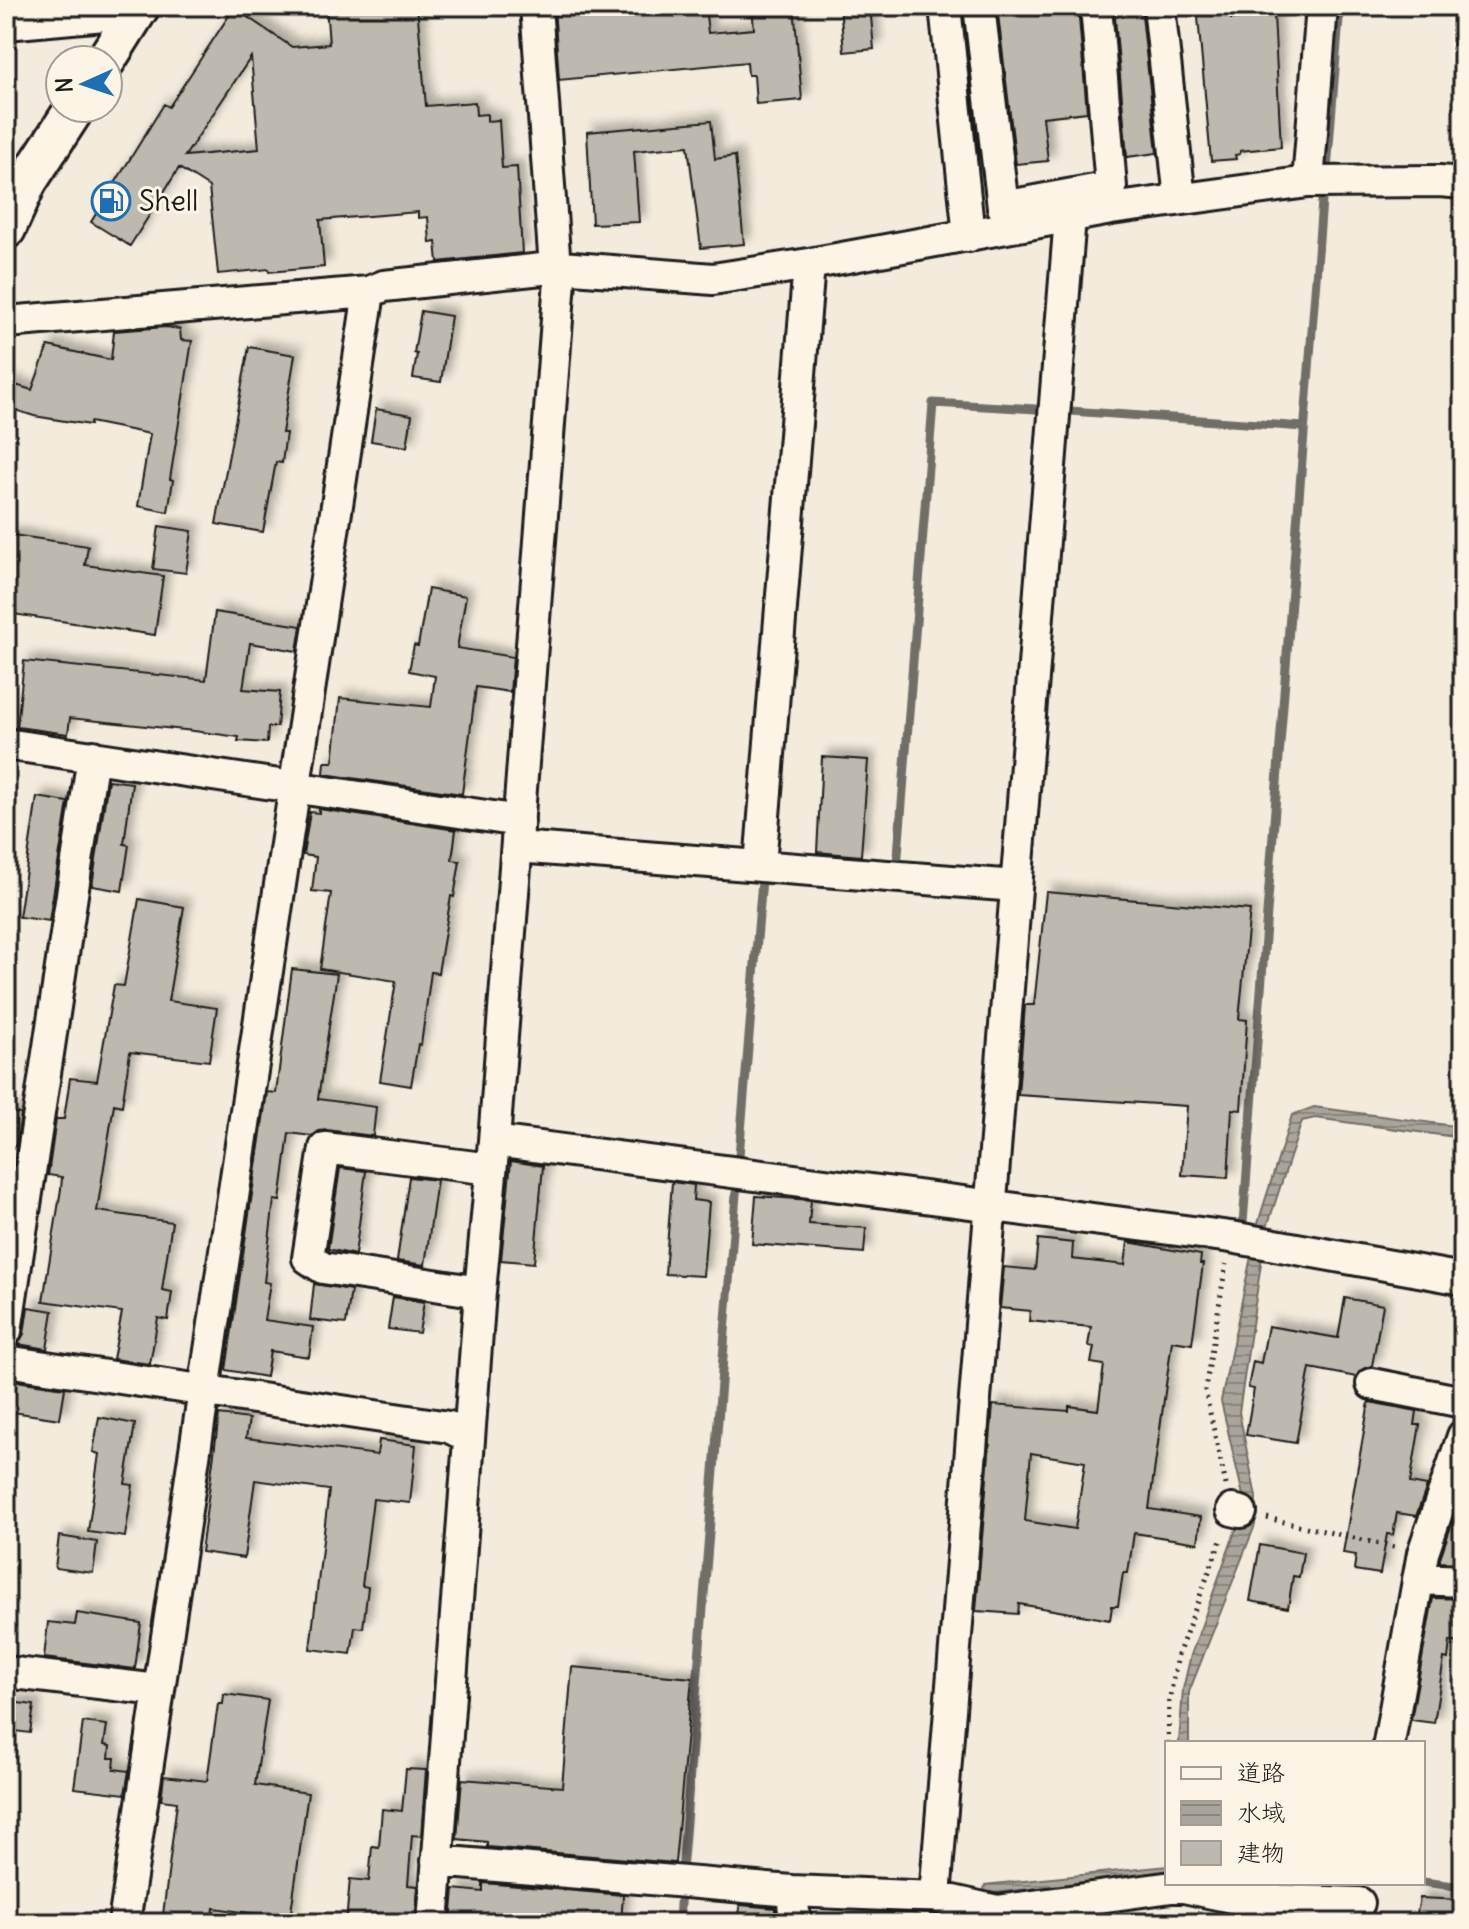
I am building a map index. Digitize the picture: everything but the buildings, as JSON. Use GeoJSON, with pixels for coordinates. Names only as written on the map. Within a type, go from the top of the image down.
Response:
{"type":"FeatureCollection","features":[{"type":"Feature","properties":{"kind":"main road"},"geometry":{"type":"LineString","coordinates":[[117,44],[141,8]]}},
{"type":"Feature","properties":{"kind":"main road"},"geometry":{"type":"LineString","coordinates":[[6,229],[27,182],[65,124]]}},
{"type":"Feature","properties":{"kind":"street"},"geometry":{"type":"LineString","coordinates":[[433,1923],[518,834],[558,268],[536,6]]}},
{"type":"Feature","properties":{"kind":"street"},"geometry":{"type":"LineString","coordinates":[[945,6],[969,236]]}},
{"type":"Feature","properties":{"kind":"street"},"geometry":{"type":"LineString","coordinates":[[979,6],[1003,207],[1111,187],[1096,6]]}},
{"type":"Feature","properties":{"kind":"street"},"geometry":{"type":"LineString","coordinates":[[1159,6],[1180,199]]}},
{"type":"Feature","properties":{"kind":"street"},"geometry":{"type":"LineString","coordinates":[[1308,182],[1322,6]]}},
{"type":"Feature","properties":{"kind":"street"},"geometry":{"type":"LineString","coordinates":[[6,24],[141,8]]}},
{"type":"Feature","properties":{"kind":"street"},"geometry":{"type":"LineString","coordinates":[[6,322],[369,292],[384,286],[558,268],[713,279],[1180,199],[1308,182],[1463,183]]}},
{"type":"Feature","properties":{"kind":"street"},"geometry":{"type":"LineString","coordinates":[[935,1897],[1070,217]]}},
{"type":"Feature","properties":{"kind":"street"},"geometry":{"type":"LineString","coordinates":[[760,865],[809,264]]}},
{"type":"Feature","properties":{"kind":"street"},"geometry":{"type":"LineString","coordinates":[[124,1923],[369,292]]}},
{"type":"Feature","properties":{"kind":"street"},"geometry":{"type":"LineString","coordinates":[[6,744],[294,788],[518,834],[760,865],[1016,886]]}},
{"type":"Feature","properties":{"kind":"street"},"geometry":{"type":"LineString","coordinates":[[6,1331],[93,756]]}},
{"type":"Feature","properties":{"kind":"street"},"geometry":{"type":"LineString","coordinates":[[480,1292],[323,1268],[308,1258],[325,1148],[493,1155],[991,1204],[1249,1240],[1463,1279]]}},
{"type":"Feature","properties":{"kind":"street"},"geometry":{"type":"LineString","coordinates":[[6,1361],[449,1427],[469,1437]]}},
{"type":"Feature","properties":{"kind":"street"},"geometry":{"type":"LineString","coordinates":[[1372,1384],[1463,1402]]}},
{"type":"Feature","properties":{"kind":"street"},"geometry":{"type":"LineString","coordinates":[[1389,1741],[1421,1566],[1463,1436]]}},
{"type":"Feature","properties":{"kind":"street"},"geometry":{"type":"LineString","coordinates":[[1421,1566],[1463,1581]]}},
{"type":"Feature","properties":{"kind":"street"},"geometry":{"type":"LineString","coordinates":[[6,1672],[158,1690]]}},
{"type":"Feature","properties":{"kind":"street"},"geometry":{"type":"LineString","coordinates":[[437,1861],[792,1891],[935,1897],[997,1911],[1069,1912],[1175,1885]]}},
{"type":"Feature","properties":{"kind":"street"},"geometry":{"type":"LineString","coordinates":[[1181,1885],[1240,1911],[1360,1903]]}},
{"type":"Feature","properties":{"kind":"street"},"geometry":{"type":"LineString","coordinates":[[792,1891],[795,1923]]}},
{"type":"Feature","properties":{"kind":"path"},"geometry":{"type":"LineString","coordinates":[[1168,1741],[1169,1702],[1178,1655],[1244,1513],[1205,1390],[1249,1240]]}},
{"type":"Feature","properties":{"kind":"path"},"geometry":{"type":"LineString","coordinates":[[1244,1513],[1421,1566]]}},
{"type":"Feature","properties":{"kind":"water"},"geometry":{"type":"Polygon","coordinates":[[[1314,1107],[1463,1127],[1463,1138],[1315,1118],[1302,1121],[1266,1230],[1239,1412],[1256,1497],[1255,1525],[1189,1692],[1189,1741],[1179,1741],[1183,1689],[1191,1655],[1245,1504],[1221,1401],[1258,1223],[1292,1115],[1314,1107]]]}},
{"type":"Feature","properties":{"kind":"water"},"geometry":{"type":"Polygon","coordinates":[[[1165,1866],[1165,1874],[994,1893],[984,1918],[980,1916],[985,1885],[1165,1866]]]}},
{"type":"Feature","properties":{"kind":"waterway"},"geometry":{"type":"LineString","coordinates":[[1327,170],[1340,6]]}},
{"type":"Feature","properties":{"kind":"waterway"},"geometry":{"type":"LineString","coordinates":[[1243,1223],[1322,201]]}},
{"type":"Feature","properties":{"kind":"waterway"},"geometry":{"type":"LineString","coordinates":[[897,868],[933,403],[1036,409]]}},
{"type":"Feature","properties":{"kind":"waterway"},"geometry":{"type":"LineString","coordinates":[[1070,411],[1304,427]]}},
{"type":"Feature","properties":{"kind":"waterway"},"geometry":{"type":"LineString","coordinates":[[739,1156],[762,880],[773,881]]}},
{"type":"Feature","properties":{"kind":"waterway"},"geometry":{"type":"LineString","coordinates":[[682,1872],[737,1182]]}},
{"type":"Feature","properties":{"kind":"waterway"},"geometry":{"type":"LineString","coordinates":[[1425,1882],[1463,1887]]}},
{"type":"Feature","properties":{"kind":"waterway"},"geometry":{"type":"LineString","coordinates":[[679,1923],[681,1887]]}},
{"type":"Feature","properties":{"kind":"place","name":"Shell"},"geometry":{"type":"Point","coordinates":[111,201]}}]}
